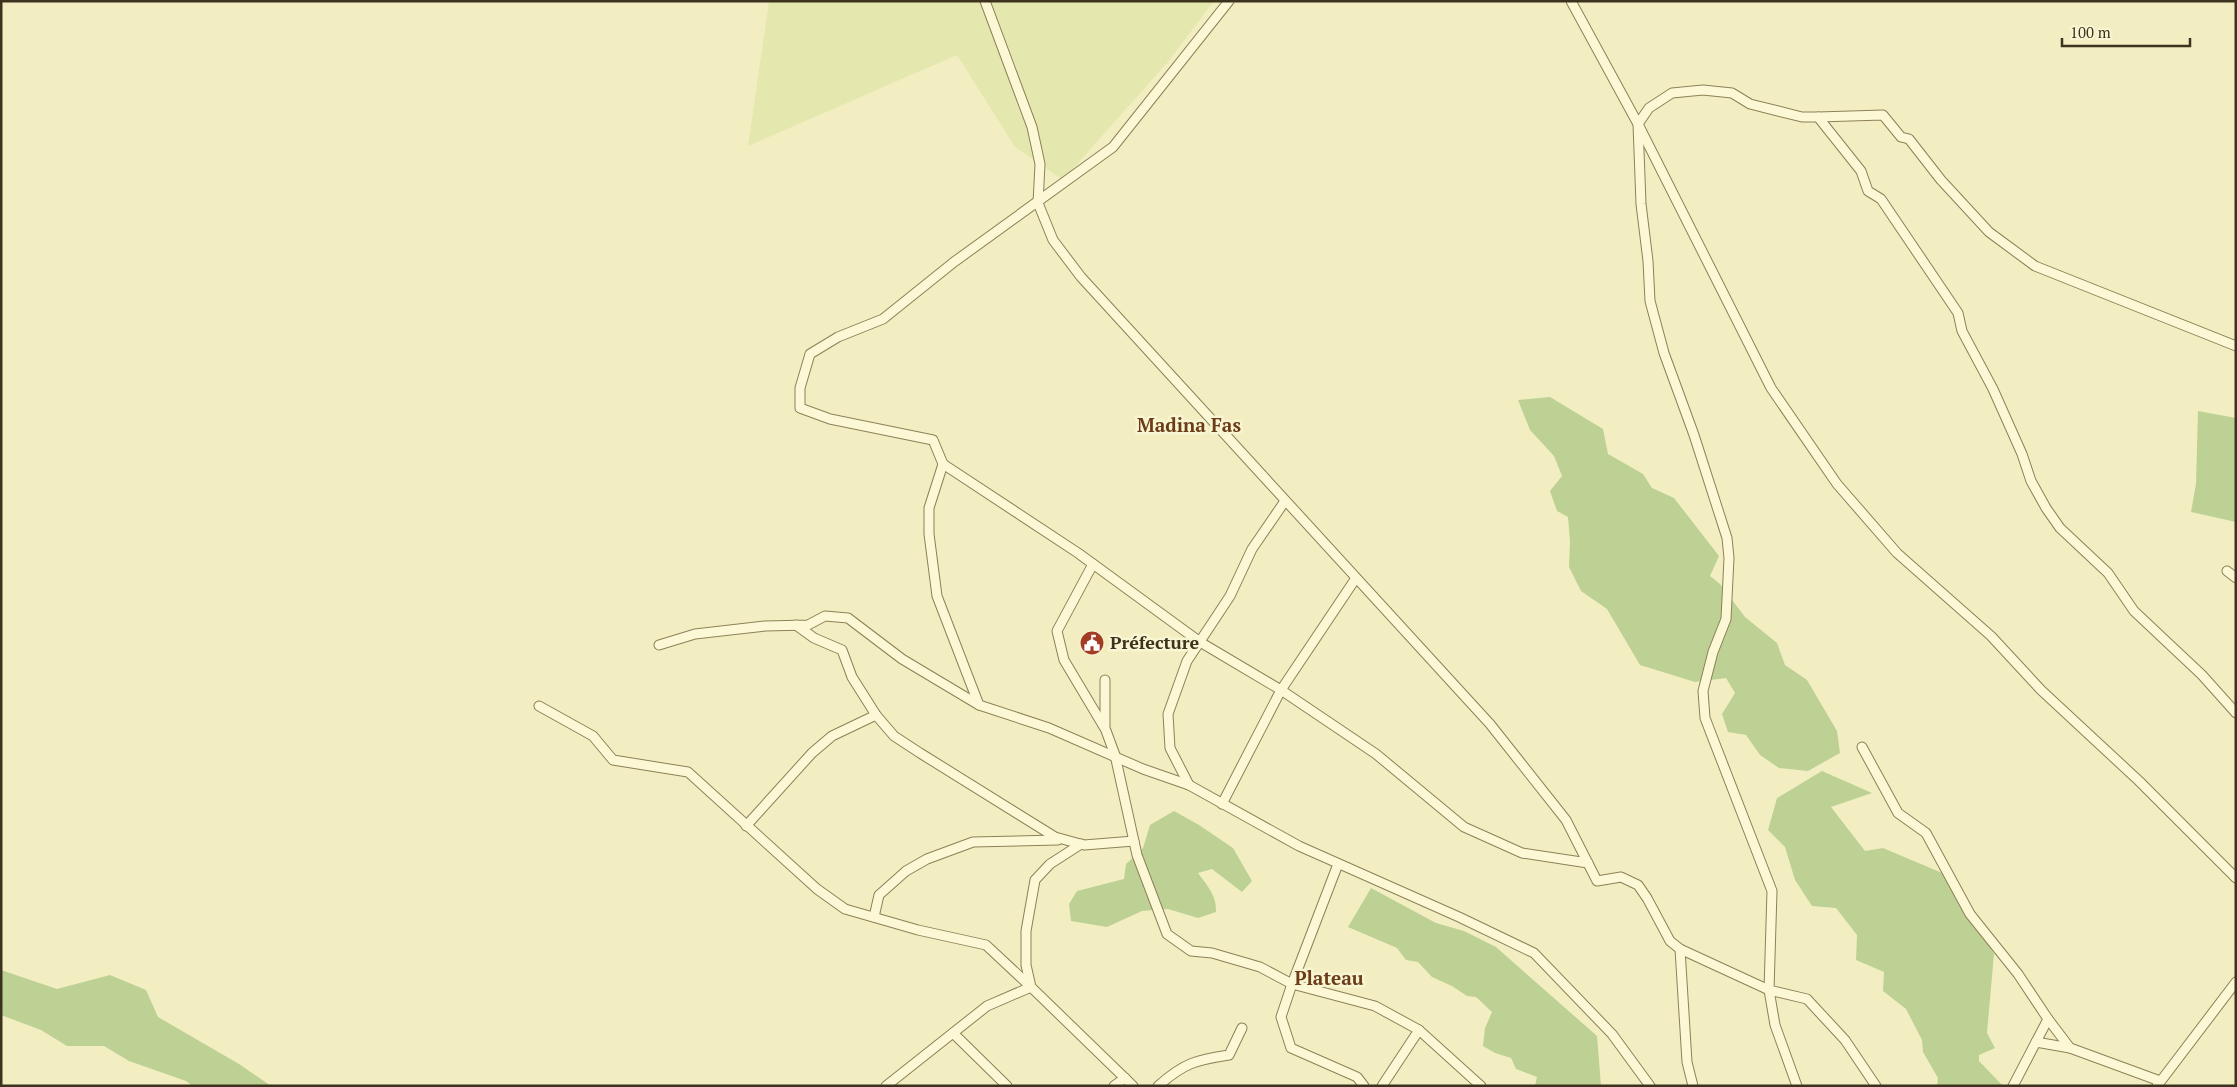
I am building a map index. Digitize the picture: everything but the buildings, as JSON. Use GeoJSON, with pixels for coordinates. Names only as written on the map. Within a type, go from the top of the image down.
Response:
{"type":"FeatureCollection","features":[{"type":"Feature","properties":{"kind":"street"},"geometry":{"type":"LineString","coordinates":[[985,1],[1032,127],[1040,164],[1038,202],[1053,240],[1081,277],[1490,724],[1566,820],[1597,881],[1621,877],[1638,885],[1670,942],[1680,949],[1769,990],[1807,1000],[1845,1040],[1876,1086]]}},
{"type":"Feature","properties":{"kind":"street"},"geometry":{"type":"LineString","coordinates":[[1229,1],[1113,147],[954,262],[883,318],[838,337],[810,354],[800,388],[800,408],[830,418],[933,440],[943,464],[1093,564],[1200,642],[1281,690],[1376,754],[1422,790],[1464,827],[1522,853],[1588,863]]}},
{"type":"Feature","properties":{"kind":"street"},"geometry":{"type":"LineString","coordinates":[[1571,1],[1638,124],[1771,388],[1837,484],[1897,553],[1991,636],[2041,690],[2139,781],[2236,878]]}},
{"type":"Feature","properties":{"kind":"street"},"geometry":{"type":"LineString","coordinates":[[1797,1086],[1775,1025],[1769,990],[1772,891],[1705,718],[1703,691],[1726,619],[1729,558],[1727,538],[1694,435],[1664,354],[1650,301],[1648,261],[1641,204],[1638,124],[1649,108],[1672,93],[1703,90],[1732,92],[1750,104],[1802,117],[1883,115],[1901,137],[1909,139],[1941,180],[1990,232],[2036,266],[2236,346]]}},
{"type":"Feature","properties":{"kind":"street"},"geometry":{"type":"LineString","coordinates":[[1818,118],[1861,171],[1868,191],[1881,199],[1958,313],[1962,331],[1993,389],[2032,481],[2046,508],[2060,528],[2108,573],[2134,611],[2202,675],[2236,713]]}},
{"type":"Feature","properties":{"kind":"street"},"geometry":{"type":"LineString","coordinates":[[943,464],[929,508],[929,534],[937,596],[979,705]]}},
{"type":"Feature","properties":{"kind":"street"},"geometry":{"type":"LineString","coordinates":[[1189,785],[1170,748],[1168,714],[1187,661],[1230,596],[1252,549],[1285,501]]}},
{"type":"Feature","properties":{"kind":"street"},"geometry":{"type":"LineString","coordinates":[[1093,564],[1056,631],[1064,660],[1105,728],[1115,755],[1138,855],[1167,934],[1191,951],[1212,953],[1260,967],[1292,984],[1375,1006],[1419,1030],[1481,1086]]}},
{"type":"Feature","properties":{"kind":"street"},"geometry":{"type":"LineString","coordinates":[[2227,571],[2236,578]]}},
{"type":"Feature","properties":{"kind":"street"},"geometry":{"type":"LineString","coordinates":[[1222,804],[1281,690],[1356,578]]}},
{"type":"Feature","properties":{"kind":"street"},"geometry":{"type":"LineString","coordinates":[[659,645],[695,634],[808,625],[825,616],[848,618],[902,659],[979,705],[1049,728],[1115,755],[1143,769],[1189,785],[1299,846],[1459,917],[1534,953],[1612,1034],[1650,1086]]}},
{"type":"Feature","properties":{"kind":"street"},"geometry":{"type":"LineString","coordinates":[[796,625],[814,638],[842,650],[852,677],[876,715],[894,736],[901,741],[1055,837],[1081,844],[1134,841]]}},
{"type":"Feature","properties":{"kind":"street"},"geometry":{"type":"LineString","coordinates":[[1105,680],[1105,728]]}},
{"type":"Feature","properties":{"kind":"street"},"geometry":{"type":"LineString","coordinates":[[539,706],[592,736],[613,760],[688,772],[817,890],[845,908],[918,930],[986,945],[1032,987],[1133,1086]]}},
{"type":"Feature","properties":{"kind":"street"},"geometry":{"type":"LineString","coordinates":[[746,826],[812,753],[832,736],[876,715]]}},
{"type":"Feature","properties":{"kind":"street"},"geometry":{"type":"LineString","coordinates":[[1862,747],[1898,813],[1926,833],[1970,914],[2018,974],[2070,1048]]}},
{"type":"Feature","properties":{"kind":"street"},"geometry":{"type":"LineString","coordinates":[[874,917],[879,895],[906,871],[927,859],[973,842],[1064,840]]}},
{"type":"Feature","properties":{"kind":"street"},"geometry":{"type":"LineString","coordinates":[[1032,987],[1026,965],[1026,931],[1035,880],[1050,864],[1081,844]]}},
{"type":"Feature","properties":{"kind":"street"},"geometry":{"type":"LineString","coordinates":[[1338,864],[1281,1017],[1292,1048],[1357,1077],[1364,1086]]}},
{"type":"Feature","properties":{"kind":"street"},"geometry":{"type":"LineString","coordinates":[[1680,949],[1687,1062],[1693,1086]]}},
{"type":"Feature","properties":{"kind":"street"},"geometry":{"type":"LineString","coordinates":[[2036,1042],[2070,1048],[2158,1083],[2236,982]]}},
{"type":"Feature","properties":{"kind":"street"},"geometry":{"type":"LineString","coordinates":[[886,1086],[987,1006],[1032,987]]}},
{"type":"Feature","properties":{"kind":"street"},"geometry":{"type":"LineString","coordinates":[[2013,1086],[2048,1019]]}},
{"type":"Feature","properties":{"kind":"street"},"geometry":{"type":"LineString","coordinates":[[1158,1086],[1172,1073],[1198,1059],[1228,1055],[1242,1028]]}},
{"type":"Feature","properties":{"kind":"street"},"geometry":{"type":"LineString","coordinates":[[1382,1086],[1419,1030]]}},
{"type":"Feature","properties":{"kind":"street"},"geometry":{"type":"LineString","coordinates":[[953,1033],[1007,1086]]}},
{"type":"Feature","properties":{"kind":"street"},"geometry":{"type":"LineString","coordinates":[[1114,1086],[1125,1078]]}},
{"type":"Feature","properties":{"kind":"green space"},"geometry":{"type":"Polygon","coordinates":[[[769,1],[1214,1],[1168,62],[1063,180],[1015,147],[957,55],[748,146],[769,1]]]}},
{"type":"Feature","properties":{"kind":"green space"},"geometry":{"type":"Polygon","coordinates":[[[1550,397],[1603,429],[1608,454],[1643,474],[1652,488],[1674,498],[1719,556],[1710,576],[1720,584],[1745,617],[1777,643],[1785,665],[1807,680],[1837,731],[1840,753],[1808,771],[1779,768],[1760,755],[1746,735],[1728,732],[1722,714],[1735,693],[1726,678],[1695,682],[1640,665],[1607,609],[1581,591],[1569,567],[1568,517],[1557,511],[1550,491],[1562,476],[1554,456],[1530,430],[1518,400],[1550,397]]]}},
{"type":"Feature","properties":{"kind":"green space"},"geometry":{"type":"Polygon","coordinates":[[[2198,411],[2236,418],[2236,522],[2191,512],[2196,484],[2198,411]]]}},
{"type":"Feature","properties":{"kind":"green space"},"geometry":{"type":"Polygon","coordinates":[[[1822,771],[1872,793],[1831,807],[1865,851],[1883,848],[1947,875],[1994,954],[1987,1033],[1995,1048],[1979,1055],[1979,1061],[2003,1086],[1937,1086],[1938,1078],[1923,1052],[1922,1040],[1906,1009],[1883,991],[1884,972],[1856,960],[1857,935],[1836,908],[1812,906],[1795,880],[1785,847],[1768,830],[1777,798],[1822,771]]]}},
{"type":"Feature","properties":{"kind":"green space"},"geometry":{"type":"Polygon","coordinates":[[[1174,811],[1233,848],[1252,881],[1242,892],[1212,869],[1198,873],[1213,896],[1216,912],[1198,918],[1168,909],[1142,911],[1107,927],[1071,921],[1069,904],[1077,891],[1124,879],[1126,864],[1143,848],[1150,825],[1174,811]]]}},
{"type":"Feature","properties":{"kind":"green space"},"geometry":{"type":"Polygon","coordinates":[[[1371,888],[1436,923],[1464,931],[1496,947],[1597,1036],[1601,1086],[1535,1086],[1537,1077],[1516,1069],[1511,1058],[1495,1053],[1483,1046],[1485,1028],[1492,1012],[1476,997],[1467,996],[1452,986],[1432,977],[1418,962],[1406,960],[1397,948],[1348,927],[1371,888]]]}},
{"type":"Feature","properties":{"kind":"green space"},"geometry":{"type":"Polygon","coordinates":[[[1,970],[57,989],[110,975],[146,990],[158,1017],[239,1064],[271,1086],[193,1086],[186,1081],[129,1061],[104,1046],[67,1046],[41,1030],[1,1015],[1,970]]]}},
{"type":"Feature","properties":{"kind":"place","name":"Préfecture"},"geometry":{"type":"Point","coordinates":[1092,643]}},
{"type":"Feature","properties":{"kind":"district","name":"Madina Fas"},"geometry":{"type":"Point","coordinates":[1189,425]}},
{"type":"Feature","properties":{"kind":"district","name":"Plateau"},"geometry":{"type":"Point","coordinates":[1329,978]}}]}
